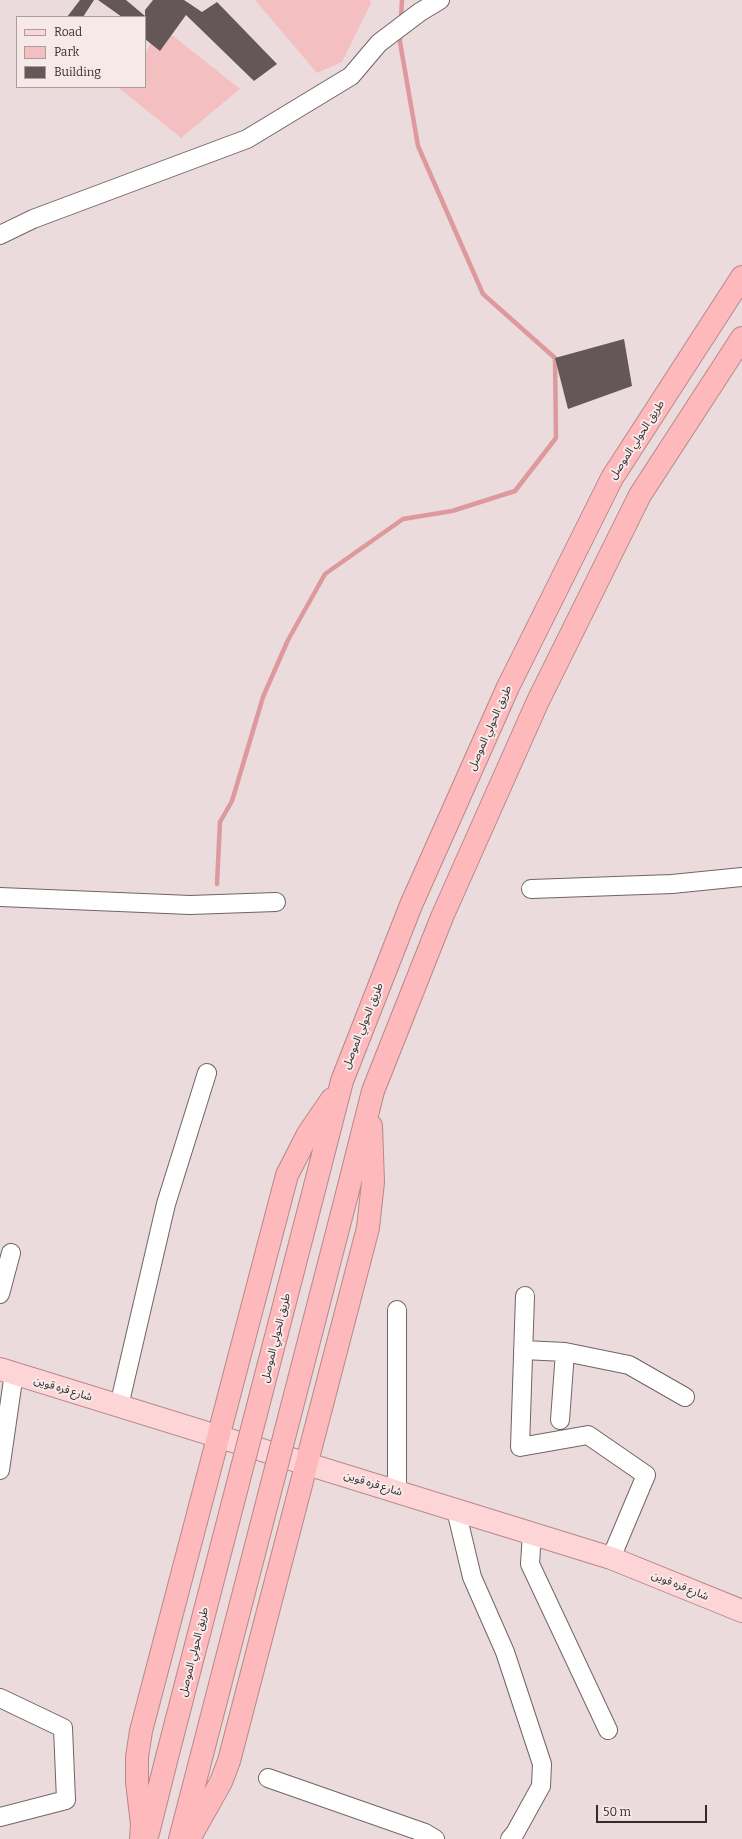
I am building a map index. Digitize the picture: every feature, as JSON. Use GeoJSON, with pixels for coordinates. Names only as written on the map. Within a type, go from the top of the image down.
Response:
{"type":"FeatureCollection","features":[{"type":"Feature","properties":{"kind":"highway","name":"طريق الحولي الموصل"},"geometry":{"type":"LineString","coordinates":[[146,1839],[342,1081],[412,905],[502,702],[608,485],[742,277]]}},
{"type":"Feature","properties":{"kind":"highway"},"geometry":{"type":"LineString","coordinates":[[180,1839],[373,1090],[442,917],[538,701],[640,495],[742,338]]}},
{"type":"Feature","properties":{"kind":"highway"},"geometry":{"type":"LineString","coordinates":[[141,1839],[142,1824],[137,1757],[141,1731],[287,1175],[305,1139],[334,1096],[342,1081]]}},
{"type":"Feature","properties":{"kind":"highway"},"geometry":{"type":"LineString","coordinates":[[189,1839],[214,1795],[229,1761],[368,1228],[374,1182],[371,1114],[373,1090]]}},
{"type":"Feature","properties":{"kind":"main road","name":"شارع قره قوين"},"geometry":{"type":"LineString","coordinates":[[7,1371],[610,1558],[742,1610]]}},
{"type":"Feature","properties":{"kind":"street"},"geometry":{"type":"LineString","coordinates":[[0,235],[40,217],[247,139],[350,76],[379,43],[420,12],[440,0]]}},
{"type":"Feature","properties":{"kind":"street"},"geometry":{"type":"LineString","coordinates":[[531,889],[672,884],[742,877]]}},
{"type":"Feature","properties":{"kind":"street"},"geometry":{"type":"LineString","coordinates":[[0,897],[190,905],[276,902]]}},
{"type":"Feature","properties":{"kind":"street"},"geometry":{"type":"LineString","coordinates":[[119,1406],[166,1204],[208,1073]]}},
{"type":"Feature","properties":{"kind":"street"},"geometry":{"type":"LineString","coordinates":[[0,1294],[11,1253]]}},
{"type":"Feature","properties":{"kind":"street"},"geometry":{"type":"LineString","coordinates":[[525,1296],[520,1447],[588,1435],[646,1475],[610,1558]]}},
{"type":"Feature","properties":{"kind":"street"},"geometry":{"type":"LineString","coordinates":[[397,1310],[397,1492]]}},
{"type":"Feature","properties":{"kind":"street"},"geometry":{"type":"LineString","coordinates":[[523,1350],[565,1352],[629,1365],[685,1397]]}},
{"type":"Feature","properties":{"kind":"street"},"geometry":{"type":"LineString","coordinates":[[560,1420],[565,1352]]}},
{"type":"Feature","properties":{"kind":"street"},"geometry":{"type":"LineString","coordinates":[[0,1470],[7,1371]]}},
{"type":"Feature","properties":{"kind":"street"},"geometry":{"type":"LineString","coordinates":[[456,1510],[472,1577],[504,1652],[542,1764],[541,1786],[515,1833],[510,1839]]}},
{"type":"Feature","properties":{"kind":"street"},"geometry":{"type":"LineString","coordinates":[[532,1533],[530,1564],[608,1730]]}},
{"type":"Feature","properties":{"kind":"street"},"geometry":{"type":"LineString","coordinates":[[0,1698],[63,1728],[66,1800],[0,1817]]}},
{"type":"Feature","properties":{"kind":"street"},"geometry":{"type":"LineString","coordinates":[[268,1778],[436,1839]]}},
{"type":"Feature","properties":{"kind":"green space"},"geometry":{"type":"Polygon","coordinates":[[[255,0],[370,0],[371,3],[342,62],[317,73],[255,0]]]}},
{"type":"Feature","properties":{"kind":"green space"},"geometry":{"type":"Polygon","coordinates":[[[172,35],[240,89],[181,138],[119,88],[146,88],[146,52],[151,43],[160,50],[172,35]]]}},
{"type":"Feature","properties":{"kind":"building"},"geometry":{"type":"Polygon","coordinates":[[[80,0],[94,0],[84,16],[68,16],[80,0]]]}},
{"type":"Feature","properties":{"kind":"building"},"geometry":{"type":"Polygon","coordinates":[[[98,0],[126,0],[145,16],[121,16],[98,0]]]}},
{"type":"Feature","properties":{"kind":"building"},"geometry":{"type":"Polygon","coordinates":[[[153,0],[184,0],[202,12],[217,2],[277,64],[254,81],[186,15],[160,51],[146,40],[145,10],[153,0]]]}},
{"type":"Feature","properties":{"kind":"building"},"geometry":{"type":"Polygon","coordinates":[[[624,339],[632,386],[568,409],[555,358],[624,339]]]}},
{"type":"Feature","properties":{"kind":"waterway"},"geometry":{"type":"LineString","coordinates":[[401,20],[402,0]]}},
{"type":"Feature","properties":{"kind":"waterway"},"geometry":{"type":"LineString","coordinates":[[217,884],[220,822],[232,801],[263,697],[288,640],[325,574],[403,519],[452,511],[515,491],[556,438],[555,358],[483,294],[418,146],[400,42],[400,34]]}}]}
